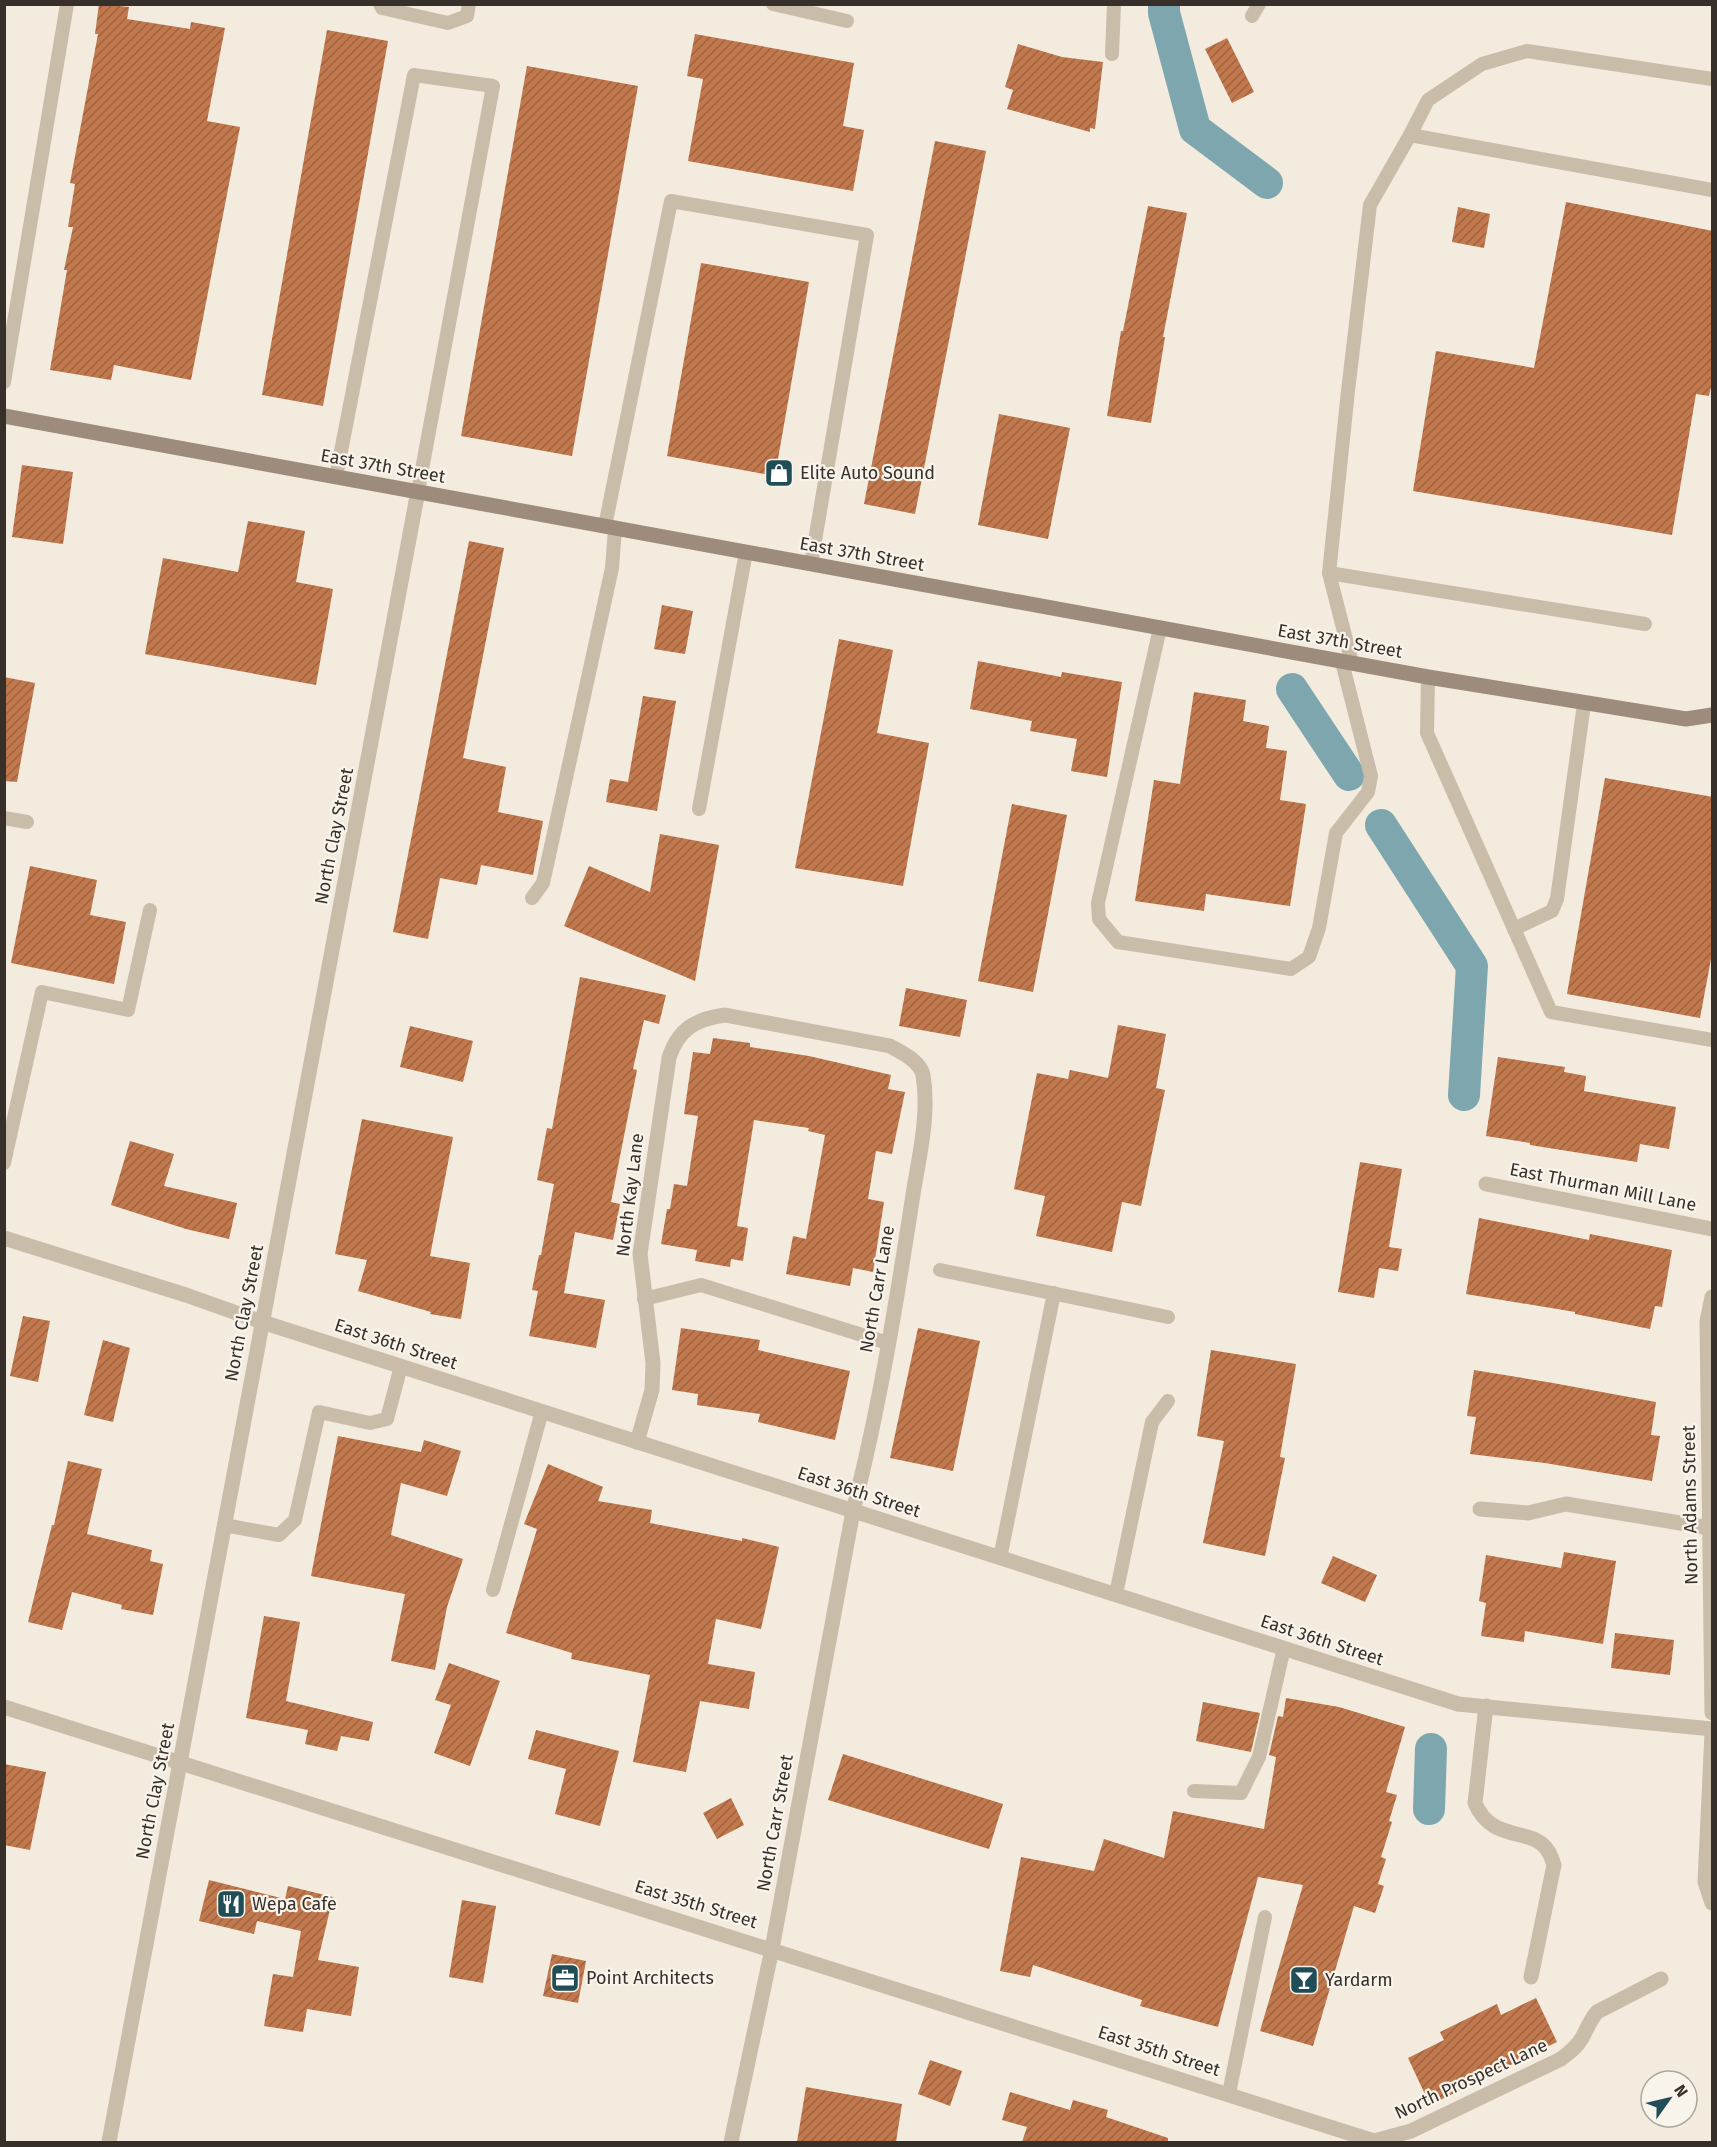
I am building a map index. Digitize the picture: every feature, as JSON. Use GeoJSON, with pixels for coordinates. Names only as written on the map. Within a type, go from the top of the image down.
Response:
{"type":"FeatureCollection","features":[{"type":"Feature","properties":{"kind":"street","name":"East 37th Street"},"geometry":{"type":"LineString","coordinates":[[4,416],[1347,663],[1584,704],[1686,719],[1713,716]]}},
{"type":"Feature","properties":{"kind":"street","name":"North Clay Street"},"geometry":{"type":"LineString","coordinates":[[109,2142],[418,491]]}},
{"type":"Feature","properties":{"kind":"street","name":"North Kay Lane"},"geometry":{"type":"LineString","coordinates":[[637,1442],[652,1390],[653,1363],[644,1299],[641,1243],[669,1058],[674,1043],[688,1028],[705,1018],[725,1015],[890,1046],[909,1056],[923,1072]]}},
{"type":"Feature","properties":{"kind":"street","name":"North Carr Lane"},"geometry":{"type":"LineString","coordinates":[[853,1511],[867,1457],[903,1262],[926,1108],[923,1072]]}},
{"type":"Feature","properties":{"kind":"street","name":"East Thurman Mill Lane"},"geometry":{"type":"LineString","coordinates":[[1486,1184],[1713,1228]]}},
{"type":"Feature","properties":{"kind":"street","name":"East 36th Street"},"geometry":{"type":"LineString","coordinates":[[4,1238],[1458,1704],[1713,1731]]}},
{"type":"Feature","properties":{"kind":"street","name":"North Adams Street"},"geometry":{"type":"LineString","coordinates":[[1713,1297],[1707,1321],[1713,1713]]}},
{"type":"Feature","properties":{"kind":"street"},"geometry":{"type":"LineString","coordinates":[[1480,1509],[1528,1514],[1566,1504],[1710,1528]]}},
{"type":"Feature","properties":{"kind":"street","name":"North Carr Street"},"geometry":{"type":"LineString","coordinates":[[731,2142],[772,1949],[853,1511]]}},
{"type":"Feature","properties":{"kind":"street"},"geometry":{"type":"LineString","coordinates":[[1486,1706],[1475,1803],[1480,1816],[1497,1829],[1534,1840],[1548,1850],[1554,1865],[1531,1977]]}},
{"type":"Feature","properties":{"kind":"street","name":"East 35th Street"},"geometry":{"type":"LineString","coordinates":[[4,1707],[1229,2093],[1374,2141]]}},
{"type":"Feature","properties":{"kind":"street"},"geometry":{"type":"LineString","coordinates":[[1713,1731],[1705,1882],[1713,1903]]}},
{"type":"Feature","properties":{"kind":"street","name":"North Prospect Lane"},"geometry":{"type":"LineString","coordinates":[[1374,2141],[1411,2131],[1561,2059],[1582,2039],[1596,2012],[1661,1979]]}},
{"type":"Feature","properties":{"kind":"lane"},"geometry":{"type":"LineString","coordinates":[[4,382],[67,4]]}},
{"type":"Feature","properties":{"kind":"lane"},"geometry":{"type":"LineString","coordinates":[[380,4],[382,8],[448,23],[467,16],[469,4]]}},
{"type":"Feature","properties":{"kind":"lane"},"geometry":{"type":"LineString","coordinates":[[772,4],[847,21]]}},
{"type":"Feature","properties":{"kind":"lane"},"geometry":{"type":"LineString","coordinates":[[1112,54],[1114,4]]}},
{"type":"Feature","properties":{"kind":"lane"},"geometry":{"type":"LineString","coordinates":[[1160,628],[1098,903],[1099,919],[1118,942],[1291,969],[1309,957],[1319,928],[1336,833],[1368,792],[1371,776],[1329,573],[1371,206],[1428,100],[1482,64],[1527,51],[1713,79]]}},
{"type":"Feature","properties":{"kind":"lane"},"geometry":{"type":"LineString","coordinates":[[336,477],[414,75],[492,86],[418,491]]}},
{"type":"Feature","properties":{"kind":"lane"},"geometry":{"type":"LineString","coordinates":[[1410,135],[1713,190]]}},
{"type":"Feature","properties":{"kind":"lane"},"geometry":{"type":"LineString","coordinates":[[532,898],[543,883],[612,568],[610,527],[671,201],[867,235],[811,564]]}},
{"type":"Feature","properties":{"kind":"lane"},"geometry":{"type":"LineString","coordinates":[[699,809],[746,552]]}},
{"type":"Feature","properties":{"kind":"lane"},"geometry":{"type":"LineString","coordinates":[[1329,573],[1645,624]]}},
{"type":"Feature","properties":{"kind":"lane"},"geometry":{"type":"LineString","coordinates":[[1428,677],[1427,733],[1551,1012],[1713,1040]]}},
{"type":"Feature","properties":{"kind":"lane"},"geometry":{"type":"LineString","coordinates":[[1514,929],[1552,910],[1557,899],[1584,704]]}},
{"type":"Feature","properties":{"kind":"lane"},"geometry":{"type":"LineString","coordinates":[[4,818],[27,822]]}},
{"type":"Feature","properties":{"kind":"lane"},"geometry":{"type":"LineString","coordinates":[[4,1163],[42,992],[128,1010],[150,910]]}},
{"type":"Feature","properties":{"kind":"lane"},"geometry":{"type":"LineString","coordinates":[[940,1270],[1168,1317]]}},
{"type":"Feature","properties":{"kind":"lane"},"geometry":{"type":"LineString","coordinates":[[644,1299],[701,1286],[888,1343]]}},
{"type":"Feature","properties":{"kind":"lane"},"geometry":{"type":"LineString","coordinates":[[1000,1557],[1054,1293]]}},
{"type":"Feature","properties":{"kind":"lane"},"geometry":{"type":"LineString","coordinates":[[224,1525],[279,1535],[294,1520],[319,1412],[370,1423],[387,1419],[401,1366]]}},
{"type":"Feature","properties":{"kind":"lane"},"geometry":{"type":"LineString","coordinates":[[1116,1594],[1152,1422],[1168,1401]]}},
{"type":"Feature","properties":{"kind":"lane"},"geometry":{"type":"LineString","coordinates":[[493,1590],[542,1412]]}},
{"type":"Feature","properties":{"kind":"lane"},"geometry":{"type":"LineString","coordinates":[[1194,1791],[1241,1793],[1259,1757],[1284,1648]]}},
{"type":"Feature","properties":{"kind":"lane"},"geometry":{"type":"LineString","coordinates":[[1229,2093],[1265,1917]]}},
{"type":"Feature","properties":{"kind":"building"},"geometry":{"type":"Polygon","coordinates":[[[99,4],[129,7],[127,19],[190,29],[191,22],[225,28],[207,121],[240,127],[191,380],[114,365],[111,380],[50,370],[67,270],[64,270],[73,227],[68,227],[75,184],[70,183],[98,34],[95,34],[99,4]]]}},
{"type":"Feature","properties":{"kind":"building"},"geometry":{"type":"Polygon","coordinates":[[[327,30],[388,41],[323,406],[262,395],[327,30]]]}},
{"type":"Feature","properties":{"kind":"building"},"geometry":{"type":"Polygon","coordinates":[[[695,34],[854,63],[843,126],[864,130],[853,191],[688,161],[703,79],[687,76],[695,34]]]}},
{"type":"Feature","properties":{"kind":"building"},"geometry":{"type":"Polygon","coordinates":[[[1227,38],[1254,92],[1232,103],[1205,49],[1227,38]]]}},
{"type":"Feature","properties":{"kind":"building"},"geometry":{"type":"Polygon","coordinates":[[[1018,44],[1062,57],[1103,62],[1095,129],[1090,128],[1090,132],[1007,109],[1013,90],[1005,87],[1018,44]]]}},
{"type":"Feature","properties":{"kind":"building"},"geometry":{"type":"Polygon","coordinates":[[[527,66],[638,86],[572,456],[461,436],[527,66]]]}},
{"type":"Feature","properties":{"kind":"building"},"geometry":{"type":"Polygon","coordinates":[[[935,141],[986,151],[915,514],[864,504],[935,141]]]}},
{"type":"Feature","properties":{"kind":"building"},"geometry":{"type":"Polygon","coordinates":[[[1566,202],[1713,231],[1713,378],[1709,396],[1696,394],[1672,535],[1413,491],[1436,351],[1534,368],[1566,202]]]}},
{"type":"Feature","properties":{"kind":"building"},"geometry":{"type":"Polygon","coordinates":[[[1148,206],[1187,213],[1163,337],[1165,337],[1151,423],[1107,416],[1121,331],[1123,331],[1148,206]]]}},
{"type":"Feature","properties":{"kind":"building"},"geometry":{"type":"Polygon","coordinates":[[[1458,207],[1490,214],[1484,248],[1452,242],[1458,207]]]}},
{"type":"Feature","properties":{"kind":"building"},"geometry":{"type":"Polygon","coordinates":[[[701,263],[809,282],[775,476],[667,456],[701,263]]]}},
{"type":"Feature","properties":{"kind":"building"},"geometry":{"type":"Polygon","coordinates":[[[999,414],[1070,428],[1048,539],[978,525],[999,414]]]}},
{"type":"Feature","properties":{"kind":"building"},"geometry":{"type":"Polygon","coordinates":[[[22,465],[73,472],[63,544],[12,537],[22,465]]]}},
{"type":"Feature","properties":{"kind":"building"},"geometry":{"type":"Polygon","coordinates":[[[248,521],[305,531],[296,582],[333,589],[316,685],[145,654],[163,558],[238,572],[248,521]]]}},
{"type":"Feature","properties":{"kind":"building"},"geometry":{"type":"Polygon","coordinates":[[[469,541],[504,548],[463,758],[506,767],[498,812],[543,821],[533,875],[481,865],[477,885],[440,878],[428,939],[393,932],[469,541]]]}},
{"type":"Feature","properties":{"kind":"building"},"geometry":{"type":"Polygon","coordinates":[[[662,605],[693,611],[685,654],[654,649],[662,605]]]}},
{"type":"Feature","properties":{"kind":"building"},"geometry":{"type":"Polygon","coordinates":[[[839,639],[893,650],[877,733],[929,743],[903,886],[795,868],[839,639]]]}},
{"type":"Feature","properties":{"kind":"building"},"geometry":{"type":"Polygon","coordinates":[[[978,661],[1061,677],[1062,672],[1122,682],[1107,777],[1071,771],[1077,739],[1030,731],[1032,721],[970,709],[978,661]]]}},
{"type":"Feature","properties":{"kind":"building"},"geometry":{"type":"Polygon","coordinates":[[[4,677],[35,683],[17,782],[4,781],[4,677]]]}},
{"type":"Feature","properties":{"kind":"building"},"geometry":{"type":"Polygon","coordinates":[[[1194,692],[1246,700],[1243,721],[1269,726],[1266,748],[1287,751],[1280,800],[1306,804],[1290,906],[1206,894],[1204,911],[1135,901],[1154,780],[1180,784],[1194,692]]]}},
{"type":"Feature","properties":{"kind":"building"},"geometry":{"type":"Polygon","coordinates":[[[643,696],[676,701],[657,811],[606,802],[610,779],[628,782],[643,696]]]}},
{"type":"Feature","properties":{"kind":"building"},"geometry":{"type":"Polygon","coordinates":[[[1605,778],[1713,797],[1713,948],[1700,1018],[1567,994],[1605,778]]]}},
{"type":"Feature","properties":{"kind":"building"},"geometry":{"type":"Polygon","coordinates":[[[1012,804],[1067,815],[1033,992],[978,981],[1012,804]]]}},
{"type":"Feature","properties":{"kind":"building"},"geometry":{"type":"Polygon","coordinates":[[[660,834],[719,845],[695,981],[564,926],[589,866],[650,892],[660,834]]]}},
{"type":"Feature","properties":{"kind":"building"},"geometry":{"type":"Polygon","coordinates":[[[30,866],[97,880],[90,915],[126,922],[114,984],[11,963],[30,866]]]}},
{"type":"Feature","properties":{"kind":"building"},"geometry":{"type":"Polygon","coordinates":[[[580,977],[666,995],[659,1024],[644,1020],[633,1069],[637,1070],[611,1202],[620,1204],[613,1240],[575,1232],[564,1293],[605,1300],[596,1348],[529,1336],[538,1291],[532,1290],[554,1184],[537,1180],[547,1128],[552,1129],[580,977]]]}},
{"type":"Feature","properties":{"kind":"building"},"geometry":{"type":"Polygon","coordinates":[[[906,988],[967,1000],[960,1037],[899,1026],[906,988]]]}},
{"type":"Feature","properties":{"kind":"building"},"geometry":{"type":"Polygon","coordinates":[[[1118,1025],[1166,1034],[1156,1088],[1165,1090],[1141,1206],[1122,1202],[1112,1252],[1036,1236],[1045,1196],[1014,1189],[1037,1073],[1068,1079],[1070,1070],[1108,1078],[1118,1025]]]}},
{"type":"Feature","properties":{"kind":"building"},"geometry":{"type":"Polygon","coordinates":[[[410,1026],[473,1041],[463,1082],[400,1067],[410,1026]]]}},
{"type":"Feature","properties":{"kind":"building"},"geometry":{"type":"Polygon","coordinates":[[[713,1038],[750,1043],[750,1047],[809,1056],[891,1075],[888,1089],[905,1092],[892,1154],[876,1151],[868,1199],[884,1202],[873,1272],[853,1268],[850,1286],[786,1274],[793,1236],[806,1239],[825,1135],[808,1131],[809,1128],[754,1120],[737,1226],[748,1228],[743,1261],[731,1259],[730,1267],[695,1261],[697,1250],[661,1244],[674,1184],[687,1186],[698,1116],[684,1114],[693,1052],[710,1054],[713,1038]]]}},
{"type":"Feature","properties":{"kind":"building"},"geometry":{"type":"Polygon","coordinates":[[[1498,1057],[1565,1067],[1564,1072],[1586,1076],[1584,1091],[1676,1107],[1669,1149],[1640,1144],[1637,1162],[1486,1136],[1498,1057]]]}},
{"type":"Feature","properties":{"kind":"building"},"geometry":{"type":"Polygon","coordinates":[[[362,1119],[453,1137],[430,1256],[470,1263],[461,1319],[430,1314],[431,1312],[358,1291],[367,1260],[335,1254],[362,1119]]]}},
{"type":"Feature","properties":{"kind":"building"},"geometry":{"type":"Polygon","coordinates":[[[130,1141],[174,1154],[164,1186],[237,1203],[229,1239],[186,1229],[111,1205],[130,1141]]]}},
{"type":"Feature","properties":{"kind":"building"},"geometry":{"type":"Polygon","coordinates":[[[1360,1162],[1402,1169],[1389,1247],[1402,1249],[1398,1271],[1379,1268],[1374,1298],[1338,1292],[1360,1162]]]}},
{"type":"Feature","properties":{"kind":"building"},"geometry":{"type":"Polygon","coordinates":[[[1479,1218],[1589,1240],[1590,1234],[1672,1250],[1662,1307],[1655,1306],[1650,1329],[1575,1314],[1575,1312],[1466,1294],[1479,1218]]]}},
{"type":"Feature","properties":{"kind":"building"},"geometry":{"type":"Polygon","coordinates":[[[23,1316],[50,1321],[38,1382],[10,1376],[23,1316]]]}},
{"type":"Feature","properties":{"kind":"building"},"geometry":{"type":"Polygon","coordinates":[[[681,1328],[760,1340],[758,1350],[850,1371],[835,1440],[758,1422],[760,1414],[697,1405],[698,1394],[672,1390],[681,1328]]]}},
{"type":"Feature","properties":{"kind":"building"},"geometry":{"type":"Polygon","coordinates":[[[918,1328],[980,1341],[953,1471],[890,1458],[918,1328]]]}},
{"type":"Feature","properties":{"kind":"building"},"geometry":{"type":"Polygon","coordinates":[[[103,1340],[130,1348],[113,1422],[84,1415],[103,1340]]]}},
{"type":"Feature","properties":{"kind":"building"},"geometry":{"type":"Polygon","coordinates":[[[1211,1350],[1296,1364],[1280,1457],[1285,1458],[1265,1556],[1203,1543],[1224,1441],[1197,1436],[1211,1350]]]}},
{"type":"Feature","properties":{"kind":"building"},"geometry":{"type":"Polygon","coordinates":[[[1474,1370],[1656,1402],[1651,1435],[1660,1436],[1652,1481],[1545,1463],[1470,1454],[1476,1417],[1467,1416],[1474,1370]]]}},
{"type":"Feature","properties":{"kind":"building"},"geometry":{"type":"Polygon","coordinates":[[[338,1436],[421,1452],[424,1440],[461,1451],[447,1496],[401,1483],[391,1535],[463,1559],[447,1607],[435,1670],[391,1661],[405,1594],[311,1576],[338,1436]]]}},
{"type":"Feature","properties":{"kind":"building"},"geometry":{"type":"Polygon","coordinates":[[[68,1461],[102,1469],[87,1534],[152,1550],[150,1561],[163,1564],[153,1615],[121,1609],[122,1605],[72,1592],[62,1630],[28,1622],[52,1525],[54,1525],[68,1461]]]}},
{"type":"Feature","properties":{"kind":"building"},"geometry":{"type":"Polygon","coordinates":[[[548,1464],[603,1487],[598,1501],[652,1510],[650,1523],[742,1541],[742,1538],[779,1547],[761,1629],[716,1619],[708,1664],[755,1672],[749,1709],[700,1701],[686,1772],[633,1762],[650,1675],[571,1659],[572,1653],[506,1633],[537,1529],[524,1524],[548,1464]]]}},
{"type":"Feature","properties":{"kind":"building"},"geometry":{"type":"Polygon","coordinates":[[[1564,1552],[1616,1561],[1603,1644],[1525,1631],[1524,1642],[1481,1636],[1486,1603],[1479,1601],[1486,1555],[1561,1568],[1564,1552]]]}},
{"type":"Feature","properties":{"kind":"building"},"geometry":{"type":"Polygon","coordinates":[[[1333,1556],[1377,1575],[1365,1602],[1321,1583],[1333,1556]]]}},
{"type":"Feature","properties":{"kind":"building"},"geometry":{"type":"Polygon","coordinates":[[[264,1616],[300,1622],[286,1701],[373,1722],[369,1741],[341,1736],[337,1751],[305,1744],[308,1730],[246,1718],[264,1616]]]}},
{"type":"Feature","properties":{"kind":"building"},"geometry":{"type":"Polygon","coordinates":[[[1615,1633],[1674,1640],[1670,1675],[1611,1668],[1615,1633]]]}},
{"type":"Feature","properties":{"kind":"building"},"geometry":{"type":"Polygon","coordinates":[[[449,1663],[500,1681],[470,1766],[434,1753],[451,1705],[435,1700],[449,1663]]]}},
{"type":"Feature","properties":{"kind":"building"},"geometry":{"type":"Polygon","coordinates":[[[1286,1698],[1339,1707],[1405,1727],[1386,1792],[1397,1795],[1389,1821],[1392,1822],[1381,1857],[1386,1859],[1378,1884],[1384,1886],[1375,1913],[1354,1906],[1313,2046],[1260,2031],[1303,1885],[1258,1877],[1218,2027],[1140,2006],[1142,2000],[1033,1965],[1030,1977],[1000,1971],[1021,1857],[1094,1871],[1104,1839],[1164,1858],[1173,1811],[1264,1829],[1276,1757],[1269,1755],[1278,1716],[1283,1717],[1286,1698]]]}},
{"type":"Feature","properties":{"kind":"building"},"geometry":{"type":"Polygon","coordinates":[[[1203,1702],[1260,1713],[1251,1752],[1196,1741],[1203,1702]]]}},
{"type":"Feature","properties":{"kind":"building"},"geometry":{"type":"Polygon","coordinates":[[[536,1730],[619,1751],[600,1826],[555,1814],[566,1769],[528,1759],[536,1730]]]}},
{"type":"Feature","properties":{"kind":"building"},"geometry":{"type":"Polygon","coordinates":[[[843,1754],[1003,1804],[989,1849],[828,1800],[843,1754]]]}},
{"type":"Feature","properties":{"kind":"building"},"geometry":{"type":"Polygon","coordinates":[[[4,1764],[46,1772],[30,1850],[4,1845],[4,1764]]]}},
{"type":"Feature","properties":{"kind":"building"},"geometry":{"type":"Polygon","coordinates":[[[731,1798],[744,1825],[717,1839],[703,1813],[731,1798]]]}},
{"type":"Feature","properties":{"kind":"building"},"geometry":{"type":"Polygon","coordinates":[[[209,1880],[285,1899],[288,1886],[333,1897],[318,1960],[359,1967],[351,2016],[307,2009],[303,2032],[264,2026],[273,1974],[293,1977],[301,1931],[257,1921],[254,1934],[199,1921],[209,1880]]]}},
{"type":"Feature","properties":{"kind":"building"},"geometry":{"type":"Polygon","coordinates":[[[462,1900],[496,1906],[483,1983],[449,1977],[462,1900]]]}},
{"type":"Feature","properties":{"kind":"building","name":"Point Architects"},"geometry":{"type":"Polygon","coordinates":[[[552,1954],[586,1961],[578,2003],[543,1996],[552,1954]]]}},
{"type":"Feature","properties":{"kind":"building"},"geometry":{"type":"Polygon","coordinates":[[[1536,1998],[1557,2042],[1430,2105],[1408,2058],[1444,2040],[1440,2032],[1497,2004],[1501,2015],[1536,1998]]]}},
{"type":"Feature","properties":{"kind":"building"},"geometry":{"type":"Polygon","coordinates":[[[930,2060],[962,2071],[950,2106],[918,2094],[930,2060]]]}},
{"type":"Feature","properties":{"kind":"building"},"geometry":{"type":"Polygon","coordinates":[[[806,2087],[902,2104],[896,2142],[797,2142],[806,2087]]]}},
{"type":"Feature","properties":{"kind":"building"},"geometry":{"type":"Polygon","coordinates":[[[1010,2092],[1070,2110],[1073,2100],[1108,2110],[1106,2117],[1168,2138],[1168,2142],[1022,2142],[1027,2127],[1002,2120],[1010,2092]]]}},
{"type":"Feature","properties":{"kind":"waterway"},"geometry":{"type":"LineString","coordinates":[[1164,4],[1164,13],[1195,129],[1267,183]]}},
{"type":"Feature","properties":{"kind":"waterway"},"geometry":{"type":"LineString","coordinates":[[1292,689],[1349,775]]}},
{"type":"Feature","properties":{"kind":"waterway"},"geometry":{"type":"LineString","coordinates":[[1381,825],[1472,966],[1464,1095]]}},
{"type":"Feature","properties":{"kind":"waterway"},"geometry":{"type":"LineString","coordinates":[[1429,1809],[1431,1749]]}},
{"type":"Feature","properties":{"kind":"place","name":"Elite Auto Sound"},"geometry":{"type":"Point","coordinates":[779,473]}},
{"type":"Feature","properties":{"kind":"place","name":"Wepa Cafe"},"geometry":{"type":"Point","coordinates":[231,1904]}},
{"type":"Feature","properties":{"kind":"place","name":"Point Architects"},"geometry":{"type":"Point","coordinates":[565,1978]}},
{"type":"Feature","properties":{"kind":"place","name":"Yardarm"},"geometry":{"type":"Point","coordinates":[1304,1980]}}]}
